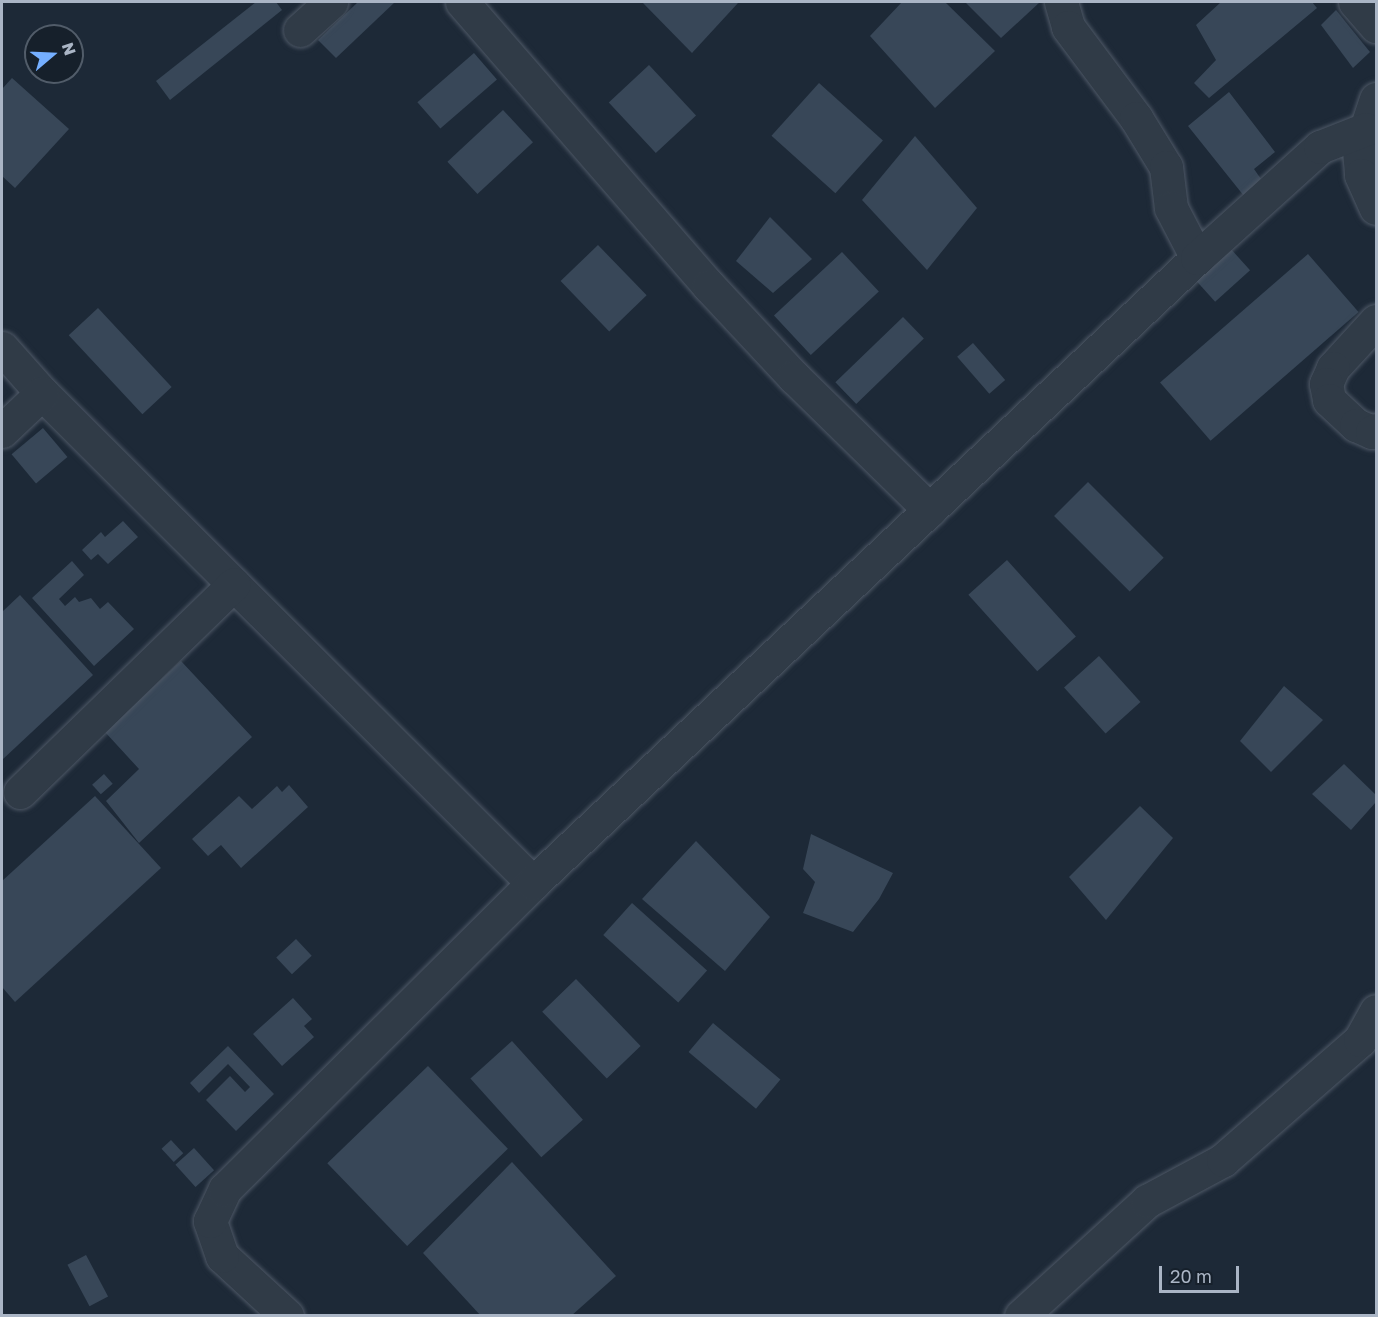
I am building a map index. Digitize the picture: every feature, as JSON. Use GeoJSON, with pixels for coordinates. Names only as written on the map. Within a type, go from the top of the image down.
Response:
{"type":"FeatureCollection","features":[{"type":"Feature","properties":{"kind":"street"},"geometry":{"type":"LineString","coordinates":[[300,30],[331,2]]}},
{"type":"Feature","properties":{"kind":"street"},"geometry":{"type":"LineString","coordinates":[[462,2],[709,286],[794,377],[930,510]]}},
{"type":"Feature","properties":{"kind":"street"},"geometry":{"type":"LineString","coordinates":[[1061,2],[1068,27],[1136,118],[1166,167],[1172,208],[1197,258]]}},
{"type":"Feature","properties":{"kind":"street"},"geometry":{"type":"LineString","coordinates":[[1355,2],[1377,26]]}},
{"type":"Feature","properties":{"kind":"street"},"geometry":{"type":"LineString","coordinates":[[1377,99],[1359,150],[1361,175],[1377,208]]}},
{"type":"Feature","properties":{"kind":"street"},"geometry":{"type":"LineString","coordinates":[[287,1316],[222,1256],[210,1221],[225,1189],[533,883],[1197,258],[1320,147],[1366,129]]}},
{"type":"Feature","properties":{"kind":"street"},"geometry":{"type":"LineString","coordinates":[[1377,321],[1333,368],[1326,384],[1329,400],[1356,425],[1372,432],[1377,430]]}},
{"type":"Feature","properties":{"kind":"street"},"geometry":{"type":"LineString","coordinates":[[2,348],[42,393],[533,883]]}},
{"type":"Feature","properties":{"kind":"street"},"geometry":{"type":"LineString","coordinates":[[2,431],[42,393]]}},
{"type":"Feature","properties":{"kind":"street"},"geometry":{"type":"LineString","coordinates":[[20,792],[234,584]]}},
{"type":"Feature","properties":{"kind":"street"},"geometry":{"type":"LineString","coordinates":[[1021,1316],[1147,1201],[1223,1160],[1360,1040],[1377,1011]]}},
{"type":"Feature","properties":{"kind":"building"},"geometry":{"type":"Polygon","coordinates":[[[256,2],[276,2],[282,10],[170,100],[156,81],[256,2]]]}},
{"type":"Feature","properties":{"kind":"building"},"geometry":{"type":"Polygon","coordinates":[[[358,2],[395,2],[336,58],[318,40],[358,2]]]}},
{"type":"Feature","properties":{"kind":"building"},"geometry":{"type":"Polygon","coordinates":[[[642,2],[737,2],[738,3],[692,53],[642,2]]]}},
{"type":"Feature","properties":{"kind":"building"},"geometry":{"type":"Polygon","coordinates":[[[902,2],[945,2],[995,51],[935,108],[870,36],[902,2]]]}},
{"type":"Feature","properties":{"kind":"building"},"geometry":{"type":"Polygon","coordinates":[[[965,2],[1040,2],[1001,38],[965,2]]]}},
{"type":"Feature","properties":{"kind":"building"},"geometry":{"type":"Polygon","coordinates":[[[1221,2],[1312,2],[1317,8],[1209,98],[1194,83],[1216,60],[1196,25],[1221,2]]]}},
{"type":"Feature","properties":{"kind":"building"},"geometry":{"type":"Polygon","coordinates":[[[1336,10],[1370,52],[1353,68],[1321,25],[1336,10]]]}},
{"type":"Feature","properties":{"kind":"building"},"geometry":{"type":"Polygon","coordinates":[[[474,53],[497,79],[440,129],[417,102],[474,53]]]}},
{"type":"Feature","properties":{"kind":"building"},"geometry":{"type":"Polygon","coordinates":[[[649,65],[696,115],[656,153],[609,103],[649,65]]]}},
{"type":"Feature","properties":{"kind":"building"},"geometry":{"type":"Polygon","coordinates":[[[12,78],[69,129],[15,188],[2,176],[2,89],[12,78]]]}},
{"type":"Feature","properties":{"kind":"building"},"geometry":{"type":"Polygon","coordinates":[[[819,83],[883,141],[835,193],[771,136],[819,83]]]}},
{"type":"Feature","properties":{"kind":"building"},"geometry":{"type":"Polygon","coordinates":[[[1229,92],[1275,152],[1254,169],[1261,179],[1244,196],[1188,126],[1229,92]]]}},
{"type":"Feature","properties":{"kind":"building"},"geometry":{"type":"Polygon","coordinates":[[[503,110],[533,142],[477,194],[447,162],[503,110]]]}},
{"type":"Feature","properties":{"kind":"building"},"geometry":{"type":"Polygon","coordinates":[[[915,136],[977,208],[927,270],[862,200],[915,136]]]}},
{"type":"Feature","properties":{"kind":"building"},"geometry":{"type":"Polygon","coordinates":[[[770,217],[812,259],[773,293],[736,261],[770,217]]]}},
{"type":"Feature","properties":{"kind":"building"},"geometry":{"type":"Polygon","coordinates":[[[598,245],[647,295],[609,331],[561,281],[598,245]]]}},
{"type":"Feature","properties":{"kind":"building"},"geometry":{"type":"Polygon","coordinates":[[[1230,248],[1250,270],[1215,302],[1195,279],[1230,248]]]}},
{"type":"Feature","properties":{"kind":"building"},"geometry":{"type":"Polygon","coordinates":[[[842,252],[879,291],[811,355],[774,315],[842,252]]]}},
{"type":"Feature","properties":{"kind":"building"},"geometry":{"type":"Polygon","coordinates":[[[1308,254],[1359,312],[1211,441],[1160,383],[1308,254]]]}},
{"type":"Feature","properties":{"kind":"building"},"geometry":{"type":"Polygon","coordinates":[[[98,308],[172,387],[142,414],[69,335],[98,308]]]}},
{"type":"Feature","properties":{"kind":"building"},"geometry":{"type":"Polygon","coordinates":[[[903,317],[924,339],[856,404],[835,382],[903,317]]]}},
{"type":"Feature","properties":{"kind":"building"},"geometry":{"type":"Polygon","coordinates":[[[973,343],[1005,380],[989,394],[957,357],[973,343]]]}},
{"type":"Feature","properties":{"kind":"building"},"geometry":{"type":"Polygon","coordinates":[[[43,428],[67,457],[36,483],[12,454],[43,428]]]}},
{"type":"Feature","properties":{"kind":"building"},"geometry":{"type":"Polygon","coordinates":[[[1088,482],[1164,558],[1130,592],[1054,516],[1088,482]]]}},
{"type":"Feature","properties":{"kind":"building"},"geometry":{"type":"Polygon","coordinates":[[[123,521],[138,537],[108,564],[98,554],[91,560],[82,550],[101,532],[105,537],[123,521]]]}},
{"type":"Feature","properties":{"kind":"building"},"geometry":{"type":"Polygon","coordinates":[[[1007,560],[1076,637],[1037,671],[968,595],[1007,560]]]}},
{"type":"Feature","properties":{"kind":"building"},"geometry":{"type":"Polygon","coordinates":[[[72,561],[84,575],[59,599],[65,606],[75,597],[79,602],[91,598],[100,609],[108,602],[134,629],[94,666],[32,598],[72,561]]]}},
{"type":"Feature","properties":{"kind":"building"},"geometry":{"type":"Polygon","coordinates":[[[20,595],[93,675],[2,760],[2,612],[20,595]]]}},
{"type":"Feature","properties":{"kind":"building"},"geometry":{"type":"Polygon","coordinates":[[[1099,656],[1140,702],[1106,734],[1064,687],[1099,656]]]}},
{"type":"Feature","properties":{"kind":"building"},"geometry":{"type":"Polygon","coordinates":[[[181,661],[252,737],[139,843],[106,801],[139,769],[105,732],[181,661]]]}},
{"type":"Feature","properties":{"kind":"building"},"geometry":{"type":"Polygon","coordinates":[[[1284,686],[1323,720],[1271,772],[1240,741],[1284,686]]]}},
{"type":"Feature","properties":{"kind":"building"},"geometry":{"type":"Polygon","coordinates":[[[1344,764],[1376,795],[1376,802],[1351,830],[1312,794],[1344,764]]]}},
{"type":"Feature","properties":{"kind":"building"},"geometry":{"type":"Polygon","coordinates":[[[104,774],[113,784],[101,794],[92,785],[104,774]]]}},
{"type":"Feature","properties":{"kind":"building"},"geometry":{"type":"Polygon","coordinates":[[[289,785],[308,807],[241,868],[221,845],[208,856],[192,839],[239,796],[252,809],[277,786],[282,792],[289,785]]]}},
{"type":"Feature","properties":{"kind":"building"},"geometry":{"type":"Polygon","coordinates":[[[95,796],[161,868],[15,1002],[2,987],[2,881],[95,796]]]}},
{"type":"Feature","properties":{"kind":"building"},"geometry":{"type":"Polygon","coordinates":[[[1140,806],[1173,838],[1106,920],[1069,877],[1140,806]]]}},
{"type":"Feature","properties":{"kind":"building"},"geometry":{"type":"Polygon","coordinates":[[[811,834],[893,873],[879,899],[853,932],[803,913],[815,882],[803,869],[811,834]]]}},
{"type":"Feature","properties":{"kind":"building"},"geometry":{"type":"Polygon","coordinates":[[[696,841],[770,917],[725,971],[642,899],[696,841]]]}},
{"type":"Feature","properties":{"kind":"building"},"geometry":{"type":"Polygon","coordinates":[[[632,903],[707,971],[678,1003],[603,935],[632,903]]]}},
{"type":"Feature","properties":{"kind":"building"},"geometry":{"type":"Polygon","coordinates":[[[296,939],[312,956],[292,974],[276,957],[296,939]]]}},
{"type":"Feature","properties":{"kind":"building"},"geometry":{"type":"Polygon","coordinates":[[[576,979],[641,1046],[607,1079],[542,1012],[576,979]]]}},
{"type":"Feature","properties":{"kind":"building"},"geometry":{"type":"Polygon","coordinates":[[[293,998],[312,1019],[304,1026],[314,1037],[282,1066],[253,1034],[293,998]]]}},
{"type":"Feature","properties":{"kind":"building"},"geometry":{"type":"Polygon","coordinates":[[[713,1023],[780,1080],[756,1109],[689,1052],[713,1023]]]}},
{"type":"Feature","properties":{"kind":"building"},"geometry":{"type":"Polygon","coordinates":[[[512,1041],[583,1120],[541,1157],[470,1078],[512,1041]]]}},
{"type":"Feature","properties":{"kind":"building"},"geometry":{"type":"Polygon","coordinates":[[[228,1046],[274,1094],[236,1131],[206,1100],[230,1076],[245,1092],[250,1087],[228,1064],[199,1093],[190,1083],[228,1046]]]}},
{"type":"Feature","properties":{"kind":"building"},"geometry":{"type":"Polygon","coordinates":[[[428,1066],[508,1149],[407,1246],[327,1163],[428,1066]]]}},
{"type":"Feature","properties":{"kind":"building"},"geometry":{"type":"Polygon","coordinates":[[[171,1140],[183,1153],[174,1162],[161,1149],[171,1140]]]}},
{"type":"Feature","properties":{"kind":"building"},"geometry":{"type":"Polygon","coordinates":[[[194,1148],[214,1170],[195,1187],[175,1165],[194,1148]]]}},
{"type":"Feature","properties":{"kind":"building"},"geometry":{"type":"Polygon","coordinates":[[[512,1162],[616,1276],[571,1316],[481,1316],[423,1253],[512,1162]]]}},
{"type":"Feature","properties":{"kind":"building"},"geometry":{"type":"Polygon","coordinates":[[[86,1255],[108,1296],[90,1306],[67,1265],[86,1255]]]}}]}
